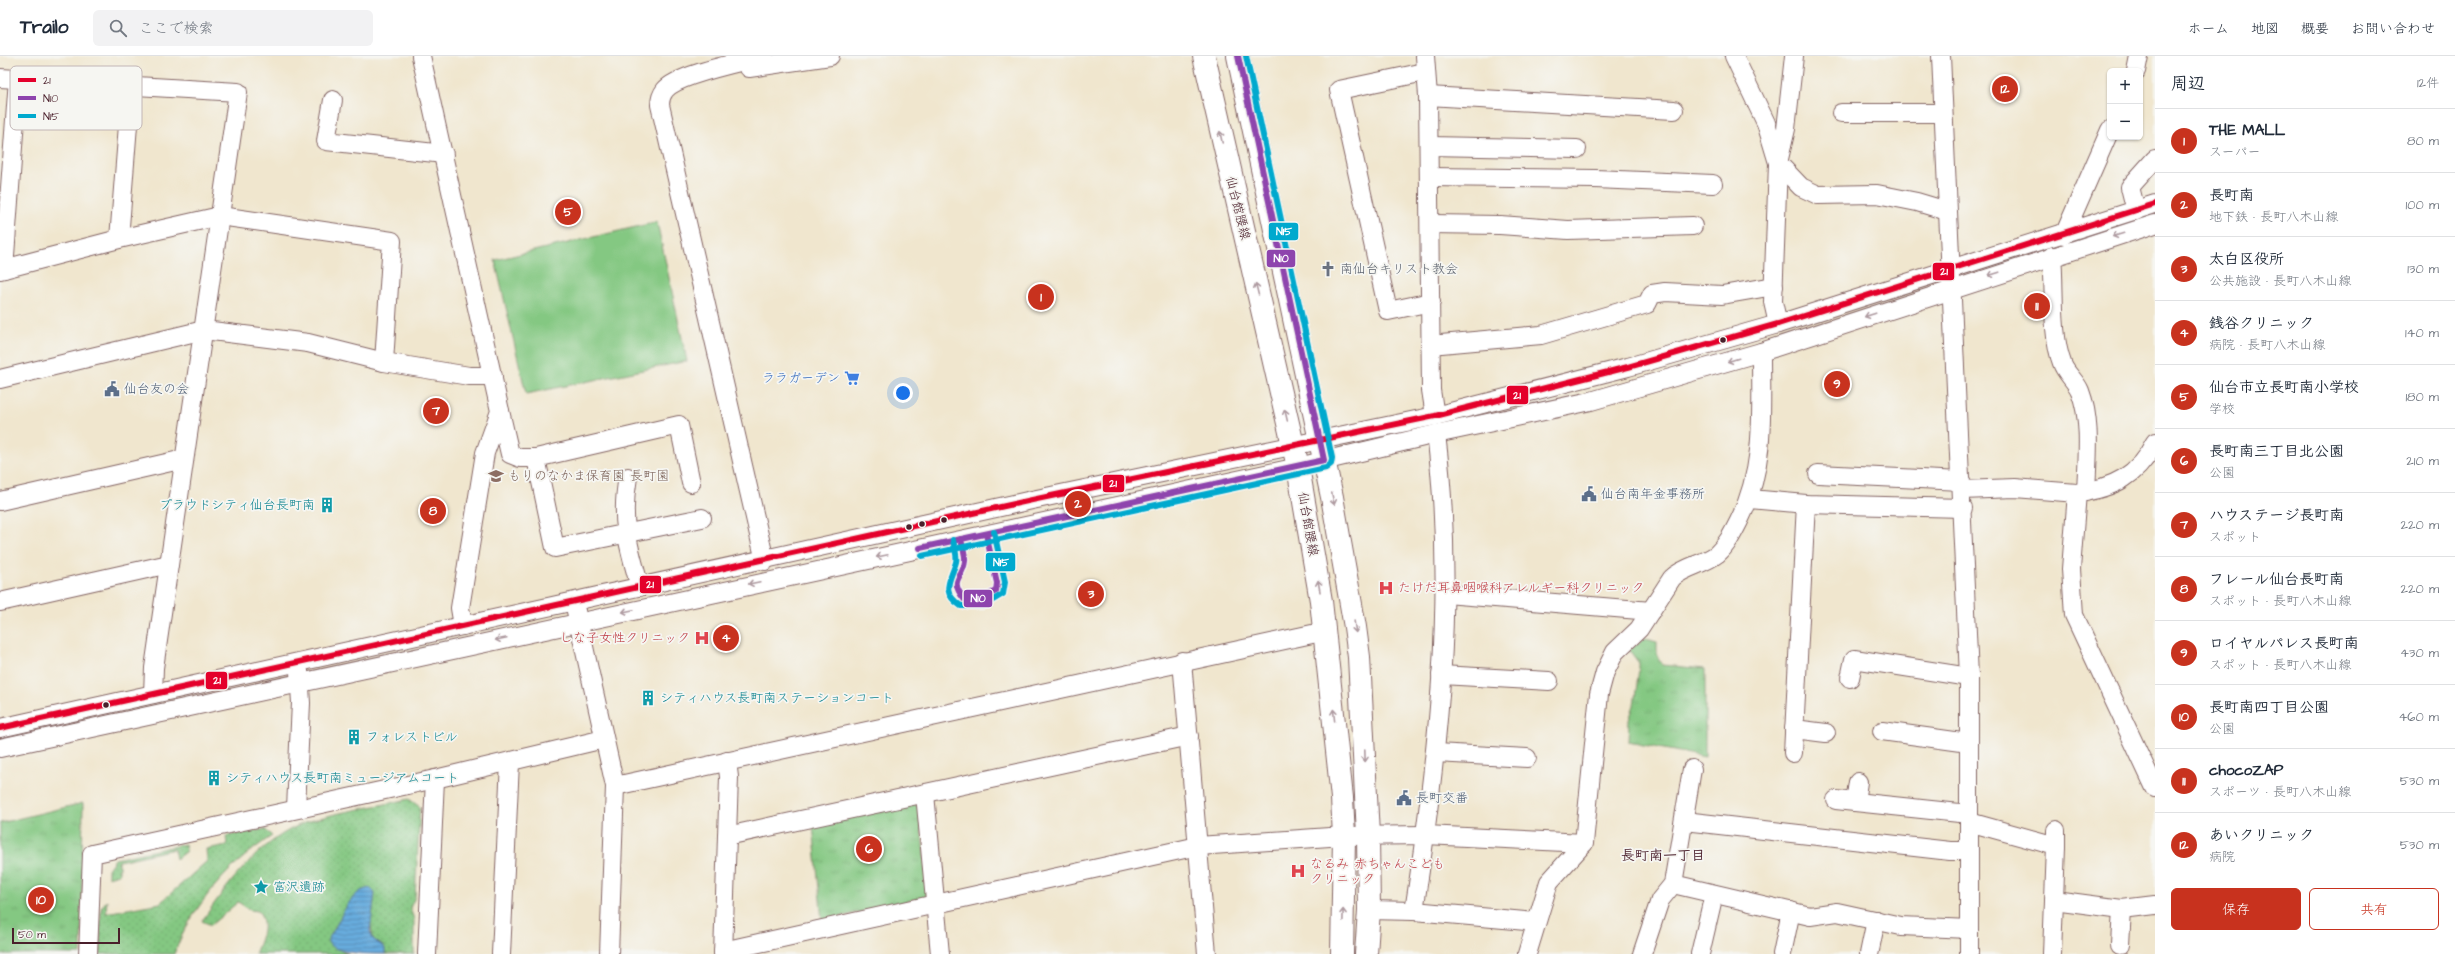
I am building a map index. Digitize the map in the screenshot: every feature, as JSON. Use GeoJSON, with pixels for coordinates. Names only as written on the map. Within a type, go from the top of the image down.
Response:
{"type":"FeatureCollection","features":[{"type":"Feature","properties":{"kind":"main road","name":"仙台館腰線"},"geometry":{"type":"LineString","coordinates":[[1204,56],[1298,467],[1326,631],[1344,836],[1342,954]]}},
{"type":"Feature","properties":{"kind":"main road"},"geometry":{"type":"LineString","coordinates":[[1238,56],[1344,552],[1359,657],[1368,835],[1369,910],[1366,954]]}},
{"type":"Feature","properties":{"kind":"street"},"geometry":{"type":"LineString","coordinates":[[421,56],[510,454],[520,458],[536,458],[679,425],[692,483]]}},
{"type":"Feature","properties":{"kind":"street"},"geometry":{"type":"LineString","coordinates":[[764,56],[697,74],[672,84],[665,90],[660,105],[765,561]]}},
{"type":"Feature","properties":{"kind":"street"},"geometry":{"type":"LineString","coordinates":[[697,74],[803,62],[830,56]]}},
{"type":"Feature","properties":{"kind":"street"},"geometry":{"type":"LineString","coordinates":[[1734,56],[1766,123],[1778,163],[1802,187],[1818,195],[1877,194],[1917,202],[1947,211]]}},
{"type":"Feature","properties":{"kind":"street"},"geometry":{"type":"LineString","coordinates":[[1778,324],[1773,302],[1778,163],[1786,129],[1794,56]]}},
{"type":"Feature","properties":{"kind":"street"},"geometry":{"type":"LineString","coordinates":[[1941,56],[1950,289],[1962,485],[1969,677],[1969,954]]}},
{"type":"Feature","properties":{"kind":"street"},"geometry":{"type":"LineString","coordinates":[[2137,68],[2139,56]]}},
{"type":"Feature","properties":{"kind":"street"},"geometry":{"type":"LineString","coordinates":[[1431,302],[1388,311],[1339,90],[1425,64],[1428,96],[1429,146],[1431,302],[1430,345],[1435,416]]}},
{"type":"Feature","properties":{"kind":"street"},"geometry":{"type":"LineString","coordinates":[[0,78],[10,79]]}},
{"type":"Feature","properties":{"kind":"street"},"geometry":{"type":"LineString","coordinates":[[142,88],[238,92],[154,668],[153,694]]}},
{"type":"Feature","properties":{"kind":"street"},"geometry":{"type":"LineString","coordinates":[[1428,96],[1674,110]]}},
{"type":"Feature","properties":{"kind":"street"},"geometry":{"type":"LineString","coordinates":[[332,100],[326,141],[444,154]]}},
{"type":"Feature","properties":{"kind":"street"},"geometry":{"type":"LineString","coordinates":[[1841,113],[1943,112]]}},
{"type":"Feature","properties":{"kind":"street"},"geometry":{"type":"LineString","coordinates":[[10,130],[6,160],[2,270],[119,239],[220,216],[392,241],[384,362]]}},
{"type":"Feature","properties":{"kind":"street"},"geometry":{"type":"LineString","coordinates":[[119,239],[128,130]]}},
{"type":"Feature","properties":{"kind":"street"},"geometry":{"type":"LineString","coordinates":[[2064,234],[2107,137]]}},
{"type":"Feature","properties":{"kind":"street"},"geometry":{"type":"LineString","coordinates":[[1429,146],[1577,149]]}},
{"type":"Feature","properties":{"kind":"street"},"geometry":{"type":"LineString","coordinates":[[2136,210],[2130,187],[2155,160]]}},
{"type":"Feature","properties":{"kind":"street"},"geometry":{"type":"LineString","coordinates":[[1429,177],[1595,179],[1713,184]]}},
{"type":"Feature","properties":{"kind":"street"},"geometry":{"type":"LineString","coordinates":[[0,748],[1298,467],[1322,450],[1435,416],[1644,362],[1778,324],[2155,204]]}},
{"type":"Feature","properties":{"kind":"street"},"geometry":{"type":"LineString","coordinates":[[1430,224],[1500,225],[1568,230],[1693,226]]}},
{"type":"Feature","properties":{"kind":"street"},"geometry":{"type":"LineString","coordinates":[[0,728],[575,602],[640,586],[765,561],[1032,500],[1293,445],[1322,450],[1436,434],[1591,401],[1761,352],[1950,289],[2155,224]]}},
{"type":"Feature","properties":{"kind":"street"},"geometry":{"type":"LineString","coordinates":[[2052,256],[2057,338],[2062,364],[2080,391],[2088,443],[2071,569],[2074,615],[2155,788]]}},
{"type":"Feature","properties":{"kind":"street"},"geometry":{"type":"LineString","coordinates":[[1430,345],[1541,335],[1647,304],[1652,294],[1665,292],[1722,295],[1774,286]]}},
{"type":"Feature","properties":{"kind":"street"},"geometry":{"type":"LineString","coordinates":[[0,379],[204,330],[308,343],[384,362],[469,376],[493,376]]}},
{"type":"Feature","properties":{"kind":"street"},"geometry":{"type":"LineString","coordinates":[[1527,954],[1549,882],[1584,843],[1599,694],[1610,660],[1651,612],[1663,591],[1678,572],[1704,562],[1725,545],[1750,499],[1758,466],[1761,352]]}},
{"type":"Feature","properties":{"kind":"street"},"geometry":{"type":"LineString","coordinates":[[1644,362],[1650,384]]}},
{"type":"Feature","properties":{"kind":"street"},"geometry":{"type":"LineString","coordinates":[[463,626],[460,608],[485,452],[500,411]]}},
{"type":"Feature","properties":{"kind":"street"},"geometry":{"type":"LineString","coordinates":[[1414,911],[1426,835],[1436,753],[1446,594],[1436,434]]}},
{"type":"Feature","properties":{"kind":"street"},"geometry":{"type":"LineString","coordinates":[[1818,474],[2082,493],[2125,479],[2144,461],[2155,442]]}},
{"type":"Feature","properties":{"kind":"street"},"geometry":{"type":"LineString","coordinates":[[0,501],[184,458]]}},
{"type":"Feature","properties":{"kind":"street"},"geometry":{"type":"LineString","coordinates":[[536,458],[555,548],[702,518]]}},
{"type":"Feature","properties":{"kind":"street"},"geometry":{"type":"LineString","coordinates":[[628,477],[624,500],[625,534],[640,586]]}},
{"type":"Feature","properties":{"kind":"street"},"geometry":{"type":"LineString","coordinates":[[1750,499],[1806,504],[1963,508]]}},
{"type":"Feature","properties":{"kind":"street"},"geometry":{"type":"LineString","coordinates":[[1793,753],[1806,504]]}},
{"type":"Feature","properties":{"kind":"street"},"geometry":{"type":"LineString","coordinates":[[0,602],[169,564]]}},
{"type":"Feature","properties":{"kind":"street"},"geometry":{"type":"LineString","coordinates":[[1446,594],[1651,612]]}},
{"type":"Feature","properties":{"kind":"street"},"geometry":{"type":"LineString","coordinates":[[575,602],[615,786],[609,954]]}},
{"type":"Feature","properties":{"kind":"street"},"geometry":{"type":"LineString","coordinates":[[615,786],[1182,661],[1326,631]]}},
{"type":"Feature","properties":{"kind":"street"},"geometry":{"type":"LineString","coordinates":[[1850,678],[1854,659],[1969,677]]}},
{"type":"Feature","properties":{"kind":"street"},"geometry":{"type":"LineString","coordinates":[[1182,661],[1207,954]]}},
{"type":"Feature","properties":{"kind":"street"},"geometry":{"type":"LineString","coordinates":[[296,808],[301,682],[297,663]]}},
{"type":"Feature","properties":{"kind":"street"},"geometry":{"type":"LineString","coordinates":[[1441,675],[1549,681]]}},
{"type":"Feature","properties":{"kind":"street"},"geometry":{"type":"LineString","coordinates":[[1794,729],[1826,732]]}},
{"type":"Feature","properties":{"kind":"street"},"geometry":{"type":"LineString","coordinates":[[1882,731],[1968,743]]}},
{"type":"Feature","properties":{"kind":"street"},"geometry":{"type":"LineString","coordinates":[[727,836],[1189,736]]}},
{"type":"Feature","properties":{"kind":"street"},"geometry":{"type":"LineString","coordinates":[[88,954],[92,854],[296,808],[435,779],[604,739]]}},
{"type":"Feature","properties":{"kind":"street"},"geometry":{"type":"LineString","coordinates":[[1436,753],[1527,758]]}},
{"type":"Feature","properties":{"kind":"street"},"geometry":{"type":"LineString","coordinates":[[727,761],[729,777],[723,953],[935,903],[1198,846],[1368,835],[1426,835],[1584,843]]}},
{"type":"Feature","properties":{"kind":"street"},"geometry":{"type":"LineString","coordinates":[[501,954],[510,762]]}},
{"type":"Feature","properties":{"kind":"street"},"geometry":{"type":"LineString","coordinates":[[1642,954],[1660,900],[1673,884],[1692,769]]}},
{"type":"Feature","properties":{"kind":"street"},"geometry":{"type":"LineString","coordinates":[[427,954],[435,779]]}},
{"type":"Feature","properties":{"kind":"street"},"geometry":{"type":"LineString","coordinates":[[1854,802],[1858,782]]}},
{"type":"Feature","properties":{"kind":"street"},"geometry":{"type":"LineString","coordinates":[[925,794],[940,954]]}},
{"type":"Feature","properties":{"kind":"street"},"geometry":{"type":"LineString","coordinates":[[1836,800],[1968,818],[2056,838],[2052,954]]}},
{"type":"Feature","properties":{"kind":"street"},"geometry":{"type":"LineString","coordinates":[[1684,821],[1950,851],[1968,851]]}},
{"type":"Feature","properties":{"kind":"street"},"geometry":{"type":"LineString","coordinates":[[1673,884],[1810,916],[1836,912],[1917,927],[1969,929]]}},
{"type":"Feature","properties":{"kind":"street"},"geometry":{"type":"LineString","coordinates":[[1700,954],[1714,894]]}},
{"type":"Feature","properties":{"kind":"street"},"geometry":{"type":"LineString","coordinates":[[2054,900],[2122,908],[2155,905]]}},
{"type":"Feature","properties":{"kind":"street"},"geometry":{"type":"LineString","coordinates":[[2120,944],[2122,908]]}},
{"type":"Feature","properties":{"kind":"street"},"geometry":{"type":"LineString","coordinates":[[1369,910],[1414,911],[1536,922]]}},
{"type":"Feature","properties":{"kind":"street"},"geometry":{"type":"LineString","coordinates":[[1782,954],[1791,911]]}},
{"type":"Feature","properties":{"kind":"street"},"geometry":{"type":"LineString","coordinates":[[1869,954],[1876,920]]}},
{"type":"Feature","properties":{"kind":"green space"},"geometry":{"type":"Polygon","coordinates":[[[657,222],[687,361],[526,394],[495,260],[657,222]]]}},
{"type":"Feature","properties":{"kind":"green space"},"geometry":{"type":"Polygon","coordinates":[[[1645,639],[1657,642],[1657,655],[1662,665],[1705,669],[1705,757],[1628,742],[1629,720],[1634,705],[1639,669],[1639,663],[1629,650],[1645,639]]]}},
{"type":"Feature","properties":{"kind":"green space"},"geometry":{"type":"Polygon","coordinates":[[[409,799],[420,807],[415,897],[410,908],[414,919],[414,954],[385,954],[384,947],[373,939],[370,919],[351,900],[328,940],[343,952],[348,954],[255,954],[262,932],[263,921],[258,911],[250,910],[238,902],[211,925],[202,921],[247,863],[275,839],[291,829],[307,822],[332,815],[409,799]]]}},
{"type":"Feature","properties":{"kind":"green space"},"geometry":{"type":"Polygon","coordinates":[[[83,803],[81,954],[0,954],[0,823],[83,803]]]}},
{"type":"Feature","properties":{"kind":"green space"},"geometry":{"type":"Polygon","coordinates":[[[913,803],[919,807],[928,891],[925,897],[822,921],[813,825],[913,803]]]}},
{"type":"Feature","properties":{"kind":"green space"},"geometry":{"type":"Polygon","coordinates":[[[265,829],[272,836],[241,860],[214,888],[191,919],[174,954],[100,954],[101,908],[107,900],[106,913],[160,903],[207,861],[206,849],[227,845],[226,836],[265,829]]]}},
{"type":"Feature","properties":{"kind":"green space"},"geometry":{"type":"Polygon","coordinates":[[[185,844],[186,851],[176,859],[174,849],[119,861],[119,874],[108,877],[108,869],[115,859],[185,844]]]}},
{"type":"Feature","properties":{"kind":"water"},"geometry":{"type":"Polygon","coordinates":[[[370,888],[375,893],[370,931],[373,939],[385,948],[385,954],[350,952],[334,948],[329,944],[328,939],[345,909],[355,895],[362,890],[370,888]]]}},
{"type":"Feature","properties":{"kind":"transit line","name":"N10"},"geometry":{"type":"LineString","coordinates":[[920,548],[1324,460],[1238,56]]}},
{"type":"Feature","properties":{"kind":"transit line","name":"N15"},"geometry":{"type":"LineString","coordinates":[[922,556],[1326,468],[1331,464],[1332,458],[1246,56]]}},
{"type":"Feature","properties":{"kind":"transit line","name":"21"},"geometry":{"type":"LineString","coordinates":[[0,728],[1032,500],[1435,416],[1628,367],[1778,324],[2155,204]]}},
{"type":"Feature","properties":{"kind":"transit line","name":"N15"},"geometry":{"type":"LineString","coordinates":[[953,540],[956,560],[948,585],[950,595],[954,601],[961,606],[983,606],[1003,594],[1005,582],[994,532]]}},
{"type":"Feature","properties":{"kind":"transit line","name":"N10"},"geometry":{"type":"LineString","coordinates":[[961,539],[965,561],[964,567],[958,579],[957,587],[964,599],[981,598],[996,591],[997,583],[986,534]]}},
{"type":"Feature","properties":{"kind":"place","name":"あいクリニック"},"geometry":{"type":"Point","coordinates":[2005,89]}},
{"type":"Feature","properties":{"kind":"place","name":"仙台市立長町南小学校"},"geometry":{"type":"Point","coordinates":[568,212]}},
{"type":"Feature","properties":{"kind":"place","name":"南仙台キリスト教会"},"geometry":{"type":"Point","coordinates":[1328,269]}},
{"type":"Feature","properties":{"kind":"place","name":"THE MALL"},"geometry":{"type":"Point","coordinates":[1041,297]}},
{"type":"Feature","properties":{"kind":"place","name":"chocoZAP"},"geometry":{"type":"Point","coordinates":[2037,306]}},
{"type":"Feature","properties":{"kind":"place","name":"ララガーデン"},"geometry":{"type":"Point","coordinates":[852,378]}},
{"type":"Feature","properties":{"kind":"place","name":"ロイヤルパレス長町南"},"geometry":{"type":"Point","coordinates":[1837,384]}},
{"type":"Feature","properties":{"kind":"place","name":"仙台友の会"},"geometry":{"type":"Point","coordinates":[112,389]}},
{"type":"Feature","properties":{"kind":"place","name":"ハウステージ長町南"},"geometry":{"type":"Point","coordinates":[436,411]}},
{"type":"Feature","properties":{"kind":"place","name":"もりのなかま保育園 長町園"},"geometry":{"type":"Point","coordinates":[496,476]}},
{"type":"Feature","properties":{"kind":"place","name":"仙台南年金事務所"},"geometry":{"type":"Point","coordinates":[1589,494]}},
{"type":"Feature","properties":{"kind":"place","name":"長町南"},"geometry":{"type":"Point","coordinates":[1078,504]}},
{"type":"Feature","properties":{"kind":"place","name":"プラウドシティ仙台長町南"},"geometry":{"type":"Point","coordinates":[327,505]}},
{"type":"Feature","properties":{"kind":"place","name":"フレール仙台長町南"},"geometry":{"type":"Point","coordinates":[433,511]}},
{"type":"Feature","properties":{"kind":"place","name":"たけだ耳鼻咽喉科アレルギー科クリニック"},"geometry":{"type":"Point","coordinates":[1386,588]}},
{"type":"Feature","properties":{"kind":"place","name":"太白区役所"},"geometry":{"type":"Point","coordinates":[1091,594]}},
{"type":"Feature","properties":{"kind":"place","name":"しな子女性クリニック"},"geometry":{"type":"Point","coordinates":[702,638]}},
{"type":"Feature","properties":{"kind":"place","name":"銭谷クリニック"},"geometry":{"type":"Point","coordinates":[726,638]}},
{"type":"Feature","properties":{"kind":"place","name":"シティハウス長町南ステーションコート"},"geometry":{"type":"Point","coordinates":[648,698]}},
{"type":"Feature","properties":{"kind":"place","name":"フォレストビル"},"geometry":{"type":"Point","coordinates":[354,737]}},
{"type":"Feature","properties":{"kind":"place","name":"シティハウス長町南ミュージアムコート"},"geometry":{"type":"Point","coordinates":[214,778]}},
{"type":"Feature","properties":{"kind":"place","name":"長町交番"},"geometry":{"type":"Point","coordinates":[1404,798]}},
{"type":"Feature","properties":{"kind":"place","name":"長町南三丁目北公園"},"geometry":{"type":"Point","coordinates":[869,849]}},
{"type":"Feature","properties":{"kind":"place","name":"なるみ 赤ちゃんこども クリニック"},"geometry":{"type":"Point","coordinates":[1298,871]}},
{"type":"Feature","properties":{"kind":"place","name":"富沢遺跡"},"geometry":{"type":"Point","coordinates":[261,887]}},
{"type":"Feature","properties":{"kind":"place","name":"長町南四丁目公園"},"geometry":{"type":"Point","coordinates":[41,900]}},
{"type":"Feature","properties":{"kind":"district","name":"長町南一丁目"},"geometry":{"type":"Point","coordinates":[1663,856]}}]}
